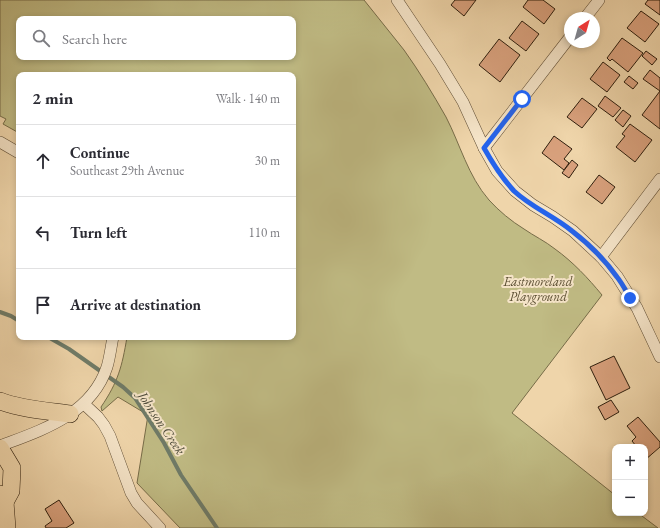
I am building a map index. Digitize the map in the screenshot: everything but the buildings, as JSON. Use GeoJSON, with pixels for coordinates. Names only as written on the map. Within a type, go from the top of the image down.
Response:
{"type":"FeatureCollection","features":[{"type":"Feature","properties":{"kind":"main road"},"geometry":{"type":"LineString","coordinates":[[0,401],[5,404],[70,414]]}},
{"type":"Feature","properties":{"kind":"main road"},"geometry":{"type":"LineString","coordinates":[[0,447],[12,468],[11,491],[2,498],[7,528]]}},
{"type":"Feature","properties":{"kind":"street"},"geometry":{"type":"LineString","coordinates":[[398,0],[463,102],[484,148],[497,171],[515,191],[533,205],[573,231],[601,257],[617,276],[637,308],[660,357]]}},
{"type":"Feature","properties":{"kind":"street"},"geometry":{"type":"LineString","coordinates":[[590,12],[599,0]]}},
{"type":"Feature","properties":{"kind":"street"},"geometry":{"type":"LineString","coordinates":[[484,148],[564,45]]}},
{"type":"Feature","properties":{"kind":"street"},"geometry":{"type":"LineString","coordinates":[[0,142],[16,151]]}},
{"type":"Feature","properties":{"kind":"street"},"geometry":{"type":"LineString","coordinates":[[601,257],[660,179]]}},
{"type":"Feature","properties":{"kind":"street"},"geometry":{"type":"LineString","coordinates":[[0,447],[54,424],[84,404],[98,387],[107,368],[112,340]]}},
{"type":"Feature","properties":{"kind":"street"},"geometry":{"type":"LineString","coordinates":[[84,404],[98,417],[110,436],[131,493],[160,528]]}},
{"type":"Feature","properties":{"kind":"green space","name":"Eastmoreland Playground"},"geometry":{"type":"Polygon","coordinates":[[[0,0],[364,0],[404,50],[426,83],[451,127],[475,181],[489,200],[510,219],[568,259],[586,276],[602,295],[512,413],[612,493],[612,516],[642,516],[658,528],[180,528],[137,483],[148,415],[118,397],[102,411],[101,407],[112,390],[123,357],[126,340],[296,340],[296,72],[16,72],[16,131],[3,124],[6,119],[0,116],[0,0]]]}},
{"type":"Feature","properties":{"kind":"waterway","name":"Johnson Creek"},"geometry":{"type":"LineString","coordinates":[[0,312],[16,319]]}},
{"type":"Feature","properties":{"kind":"waterway","name":"Johnson Creek"},"geometry":{"type":"LineString","coordinates":[[53,340],[69,349],[123,387],[135,398],[164,443],[181,475],[217,528]]}},
{"type":"Feature","properties":{"kind":"route"},"geometry":{"type":"LineString","coordinates":[[522,99],[484,148],[497,171],[515,191],[533,205],[573,231],[601,257],[617,276],[630,298]]}}]}
